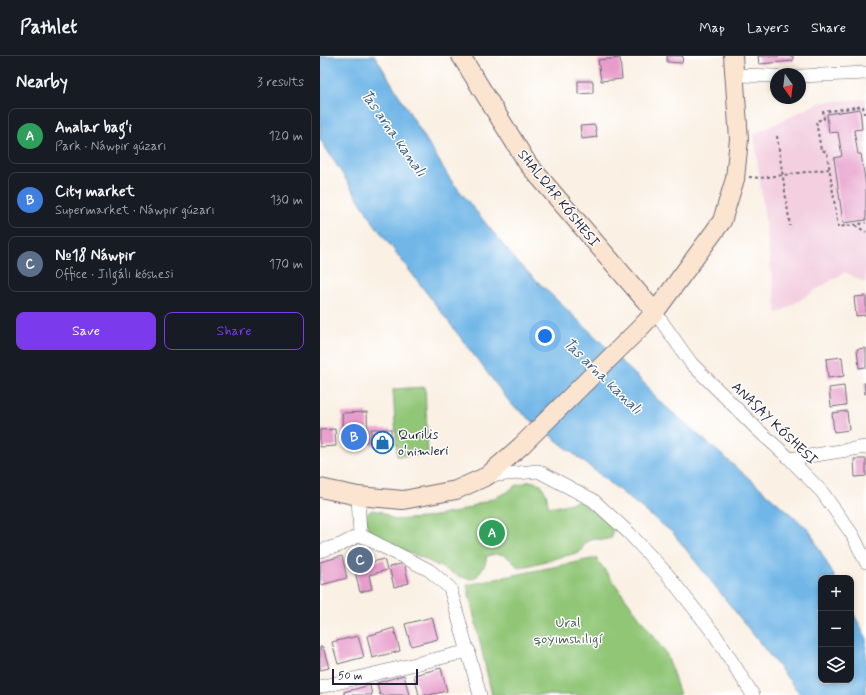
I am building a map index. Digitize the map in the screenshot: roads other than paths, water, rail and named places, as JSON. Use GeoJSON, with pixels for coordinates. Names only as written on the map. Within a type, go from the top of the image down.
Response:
{"type":"FeatureCollection","features":[{"type":"Feature","properties":{"kind":"street","name":"SHALQAR KÓSHESI"},"geometry":{"type":"LineString","coordinates":[[461,56],[528,164],[655,312]]}},
{"type":"Feature","properties":{"kind":"street"},"geometry":{"type":"LineString","coordinates":[[320,488],[358,496],[403,500],[456,490],[487,476],[521,446],[640,328],[655,312],[722,221],[735,178],[738,146],[733,56]]}},
{"type":"Feature","properties":{"kind":"street"},"geometry":{"type":"LineString","coordinates":[[806,76],[866,72]]}},
{"type":"Feature","properties":{"kind":"street"},"geometry":{"type":"LineString","coordinates":[[734,76],[770,76]]}},
{"type":"Feature","properties":{"kind":"street","name":"ANASAY KÓSHESI"},"geometry":{"type":"LineString","coordinates":[[655,312],[691,363],[758,430],[790,458],[822,492],[852,534],[866,562]]}},
{"type":"Feature","properties":{"kind":"street"},"geometry":{"type":"LineString","coordinates":[[790,458],[866,447]]}},
{"type":"Feature","properties":{"kind":"street"},"geometry":{"type":"LineString","coordinates":[[487,476],[538,471],[593,500],[629,534],[667,574],[715,635],[753,695]]}},
{"type":"Feature","properties":{"kind":"street"},"geometry":{"type":"LineString","coordinates":[[358,496],[360,535]]}},
{"type":"Feature","properties":{"kind":"street"},"geometry":{"type":"LineString","coordinates":[[320,551],[340,545],[360,535]]}},
{"type":"Feature","properties":{"kind":"street"},"geometry":{"type":"LineString","coordinates":[[360,535],[428,570],[450,588],[469,651],[480,695]]}},
{"type":"Feature","properties":{"kind":"street"},"geometry":{"type":"LineString","coordinates":[[320,687],[469,651]]}},
{"type":"Feature","properties":{"kind":"water","name":"Tas arna kanalı"},"geometry":{"type":"Polygon","coordinates":[[[320,56],[375,56],[450,179],[517,262],[648,387],[658,400],[809,530],[833,575],[818,575],[818,683],[854,683],[854,615],[866,637],[866,695],[801,695],[673,533],[511,404],[375,225],[320,139],[320,56]]]}},
{"type":"Feature","properties":{"kind":"place","name":"City market"},"geometry":{"type":"Point","coordinates":[354,437]}},
{"type":"Feature","properties":{"kind":"place","name":"Qurilis oʻnimleri"},"geometry":{"type":"Point","coordinates":[382,442]}},
{"type":"Feature","properties":{"kind":"place","name":"Analar bagʻi"},"geometry":{"type":"Point","coordinates":[492,533]}},
{"type":"Feature","properties":{"kind":"place","name":"№18 Náwpir"},"geometry":{"type":"Point","coordinates":[360,560]}},
{"type":"Feature","properties":{"kind":"park label","name":"Ural qoyımshılıǵı"},"geometry":{"type":"Point","coordinates":[568,630]}}]}
